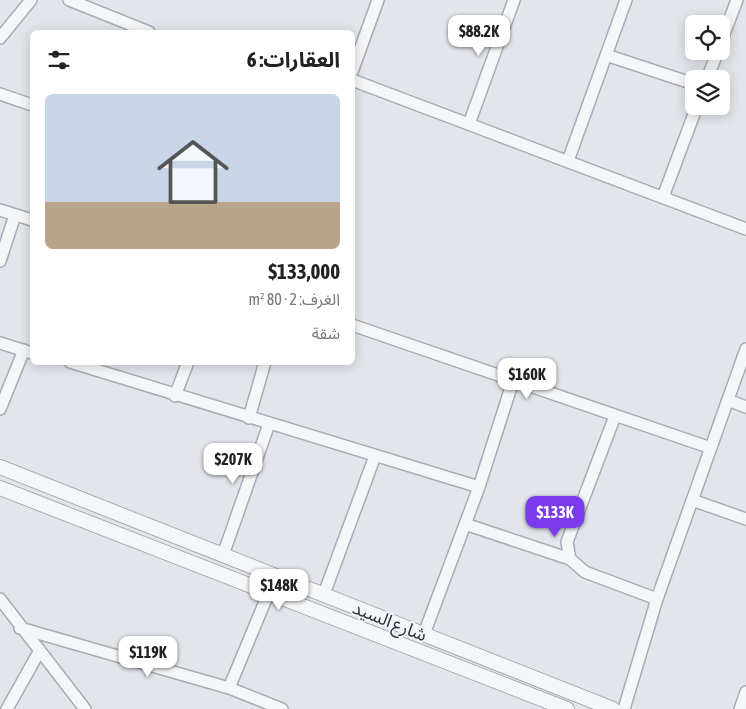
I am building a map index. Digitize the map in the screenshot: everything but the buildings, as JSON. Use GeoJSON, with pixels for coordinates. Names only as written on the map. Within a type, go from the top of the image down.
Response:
{"type":"FeatureCollection","features":[{"type":"Feature","properties":{"kind":"street"},"geometry":{"type":"LineString","coordinates":[[0,38],[31,0]]}},
{"type":"Feature","properties":{"kind":"street"},"geometry":{"type":"LineString","coordinates":[[69,0],[144,30]]}},
{"type":"Feature","properties":{"kind":"street"},"geometry":{"type":"LineString","coordinates":[[355,64],[378,0]]}},
{"type":"Feature","properties":{"kind":"street"},"geometry":{"type":"LineString","coordinates":[[469,124],[514,0]]}},
{"type":"Feature","properties":{"kind":"street"},"geometry":{"type":"LineString","coordinates":[[568,161],[626,0]]}},
{"type":"Feature","properties":{"kind":"street"},"geometry":{"type":"LineString","coordinates":[[730,18],[737,0]]}},
{"type":"Feature","properties":{"kind":"street"},"geometry":{"type":"LineString","coordinates":[[606,55],[685,81]]}},
{"type":"Feature","properties":{"kind":"street"},"geometry":{"type":"LineString","coordinates":[[355,81],[746,229]]}},
{"type":"Feature","properties":{"kind":"street"},"geometry":{"type":"LineString","coordinates":[[0,94],[30,104]]}},
{"type":"Feature","properties":{"kind":"street"},"geometry":{"type":"LineString","coordinates":[[663,197],[694,115]]}},
{"type":"Feature","properties":{"kind":"street"},"geometry":{"type":"LineString","coordinates":[[0,210],[30,219]]}},
{"type":"Feature","properties":{"kind":"street"},"geometry":{"type":"LineString","coordinates":[[0,261],[16,215]]}},
{"type":"Feature","properties":{"kind":"street"},"geometry":{"type":"LineString","coordinates":[[355,326],[711,448]]}},
{"type":"Feature","properties":{"kind":"street"},"geometry":{"type":"LineString","coordinates":[[0,342],[28,351],[0,409]]}},
{"type":"Feature","properties":{"kind":"street"},"geometry":{"type":"LineString","coordinates":[[624,709],[657,599],[746,349]]}},
{"type":"Feature","properties":{"kind":"street"},"geometry":{"type":"LineString","coordinates":[[82,365],[175,396],[478,487]]}},
{"type":"Feature","properties":{"kind":"street"},"geometry":{"type":"LineString","coordinates":[[175,396],[187,365]]}},
{"type":"Feature","properties":{"kind":"street"},"geometry":{"type":"LineString","coordinates":[[249,418],[264,365]]}},
{"type":"Feature","properties":{"kind":"street"},"geometry":{"type":"LineString","coordinates":[[424,634],[465,524],[513,381]]}},
{"type":"Feature","properties":{"kind":"street"},"geometry":{"type":"LineString","coordinates":[[728,400],[746,407]]}},
{"type":"Feature","properties":{"kind":"street"},"geometry":{"type":"LineString","coordinates":[[570,559],[567,542],[615,416]]}},
{"type":"Feature","properties":{"kind":"street"},"geometry":{"type":"LineString","coordinates":[[223,555],[268,424]]}},
{"type":"Feature","properties":{"kind":"street"},"geometry":{"type":"LineString","coordinates":[[324,594],[375,456]]}},
{"type":"Feature","properties":{"kind":"street","name":"شارع السيد"},"geometry":{"type":"LineString","coordinates":[[0,467],[613,709]]}},
{"type":"Feature","properties":{"kind":"street","name":"شارع السيد"},"geometry":{"type":"LineString","coordinates":[[0,488],[567,709]]}},
{"type":"Feature","properties":{"kind":"street"},"geometry":{"type":"LineString","coordinates":[[692,500],[746,520]]}},
{"type":"Feature","properties":{"kind":"street"},"geometry":{"type":"LineString","coordinates":[[465,524],[570,559],[585,572],[657,599]]}},
{"type":"Feature","properties":{"kind":"street"},"geometry":{"type":"LineString","coordinates":[[192,562],[198,546]]}},
{"type":"Feature","properties":{"kind":"street"},"geometry":{"type":"LineString","coordinates":[[229,688],[269,592]]}},
{"type":"Feature","properties":{"kind":"street"},"geometry":{"type":"LineString","coordinates":[[0,599],[20,628],[85,709]]}},
{"type":"Feature","properties":{"kind":"street"},"geometry":{"type":"LineString","coordinates":[[20,628],[229,688],[282,709]]}},
{"type":"Feature","properties":{"kind":"street"},"geometry":{"type":"LineString","coordinates":[[7,709],[39,652]]}},
{"type":"Feature","properties":{"kind":"street"},"geometry":{"type":"LineString","coordinates":[[740,709],[746,692]]}}]}
